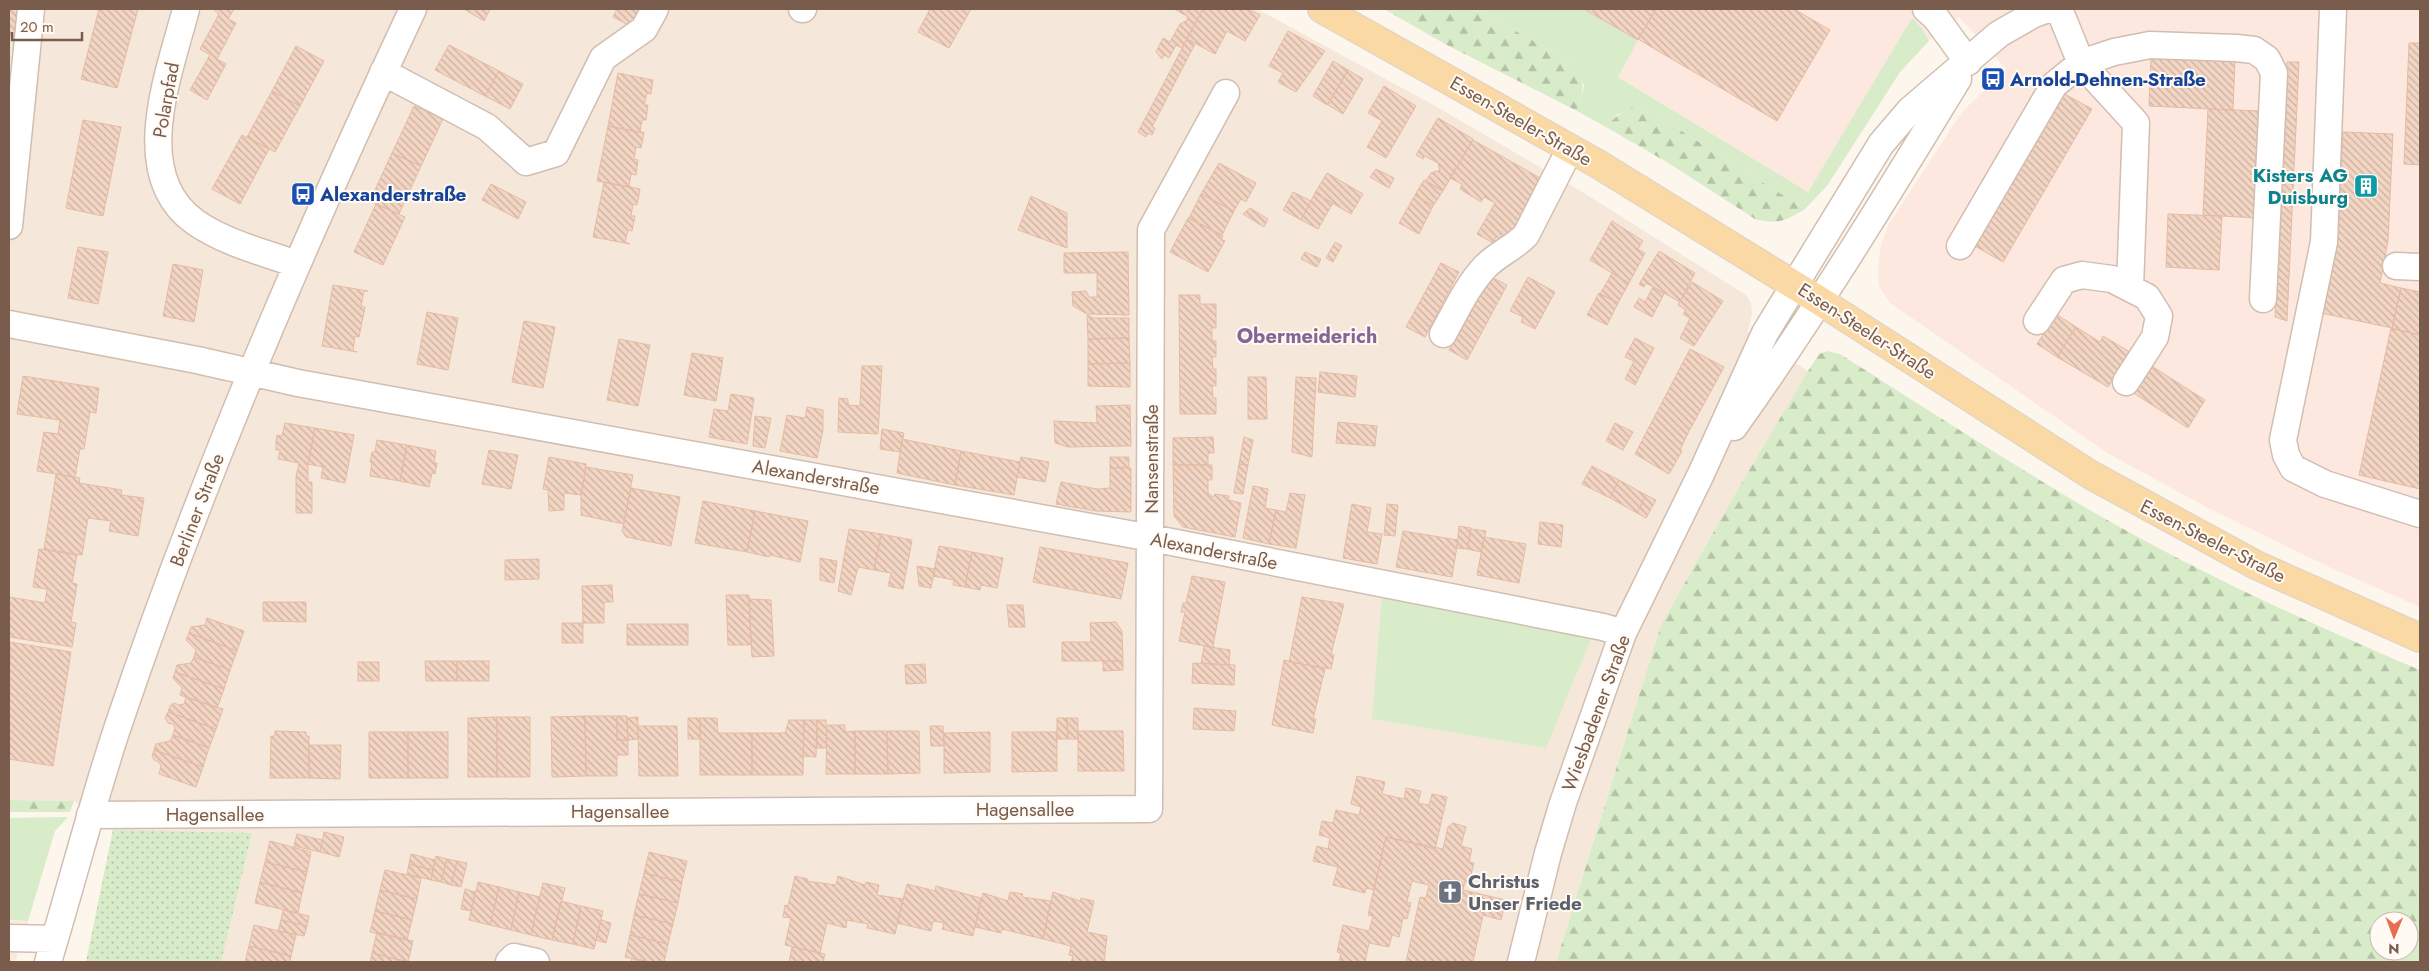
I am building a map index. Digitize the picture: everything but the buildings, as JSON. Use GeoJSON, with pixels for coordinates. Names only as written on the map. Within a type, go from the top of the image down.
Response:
{"type":"FeatureCollection","features":[{"type":"Feature","properties":{"kind":"main road","name":"Essen-Steeler-Straße"},"geometry":{"type":"LineString","coordinates":[[1322,9],[1570,149],[1820,301],[2091,475],[2172,521],[2256,565],[2420,638]]}},
{"type":"Feature","properties":{"kind":"street"},"geometry":{"type":"LineString","coordinates":[[9,226],[31,9]]}},
{"type":"Feature","properties":{"kind":"street","name":"Polarpfad"},"geometry":{"type":"LineString","coordinates":[[186,9],[159,116],[158,157],[164,178],[176,201],[194,221],[221,237],[296,264]]}},
{"type":"Feature","properties":{"kind":"street","name":"Berliner Straße"},"geometry":{"type":"LineString","coordinates":[[52,951],[90,815],[118,726],[167,590],[250,372],[296,264],[413,9]]}},
{"type":"Feature","properties":{"kind":"street"},"geometry":{"type":"LineString","coordinates":[[383,72],[487,127],[526,162],[556,153],[603,58],[644,29],[655,9]]}},
{"type":"Feature","properties":{"kind":"street"},"geometry":{"type":"LineString","coordinates":[[1926,9],[1936,18],[1968,62]]}},
{"type":"Feature","properties":{"kind":"street"},"geometry":{"type":"LineString","coordinates":[[1794,285],[1881,144],[1910,110],[1999,34],[2034,14],[2048,9]]}},
{"type":"Feature","properties":{"kind":"street"},"geometry":{"type":"LineString","coordinates":[[2059,9],[2081,63],[2136,123],[2130,288]]}},
{"type":"Feature","properties":{"kind":"street"},"geometry":{"type":"LineString","coordinates":[[2333,9],[2324,242],[2283,440],[2286,455],[2293,468],[2325,484],[2420,514]]}},
{"type":"Feature","properties":{"kind":"street"},"geometry":{"type":"LineString","coordinates":[[1960,246],[2054,85],[2081,63],[2114,52],[2150,45],[2254,50],[2267,59],[2274,73],[2263,299]]}},
{"type":"Feature","properties":{"kind":"street"},"geometry":{"type":"LineString","coordinates":[[1820,301],[1968,62]]}},
{"type":"Feature","properties":{"kind":"street","name":"Nansenstraße"},"geometry":{"type":"LineString","coordinates":[[1149,809],[1152,230],[1226,93]]}},
{"type":"Feature","properties":{"kind":"street"},"geometry":{"type":"LineString","coordinates":[[1443,334],[1472,282],[1487,265],[1526,236],[1570,149]]}},
{"type":"Feature","properties":{"kind":"street"},"geometry":{"type":"LineString","coordinates":[[2037,321],[2064,280],[2082,275],[2112,279],[2147,296],[2159,316],[2156,337],[2126,382]]}},
{"type":"Feature","properties":{"kind":"street","name":"Wiesbadener Straße"},"geometry":{"type":"LineString","coordinates":[[1521,962],[1548,853],[1563,803],[1623,633],[1700,474],[1756,349],[1794,285]]}},
{"type":"Feature","properties":{"kind":"street","name":"Wiesbadener Straße"},"geometry":{"type":"LineString","coordinates":[[1700,474],[1787,353],[1820,301]]}},
{"type":"Feature","properties":{"kind":"street","name":"Alexanderstraße"},"geometry":{"type":"LineString","coordinates":[[9,324],[298,383],[1151,538],[1603,627],[1623,633]]}},
{"type":"Feature","properties":{"kind":"street","name":"Hagensallee"},"geometry":{"type":"LineString","coordinates":[[90,815],[1149,809]]}},
{"type":"Feature","properties":{"kind":"street"},"geometry":{"type":"LineString","coordinates":[[9,938],[52,951]]}},
{"type":"Feature","properties":{"kind":"street"},"geometry":{"type":"LineString","coordinates":[[509,962],[514,957],[536,962]]}},
{"type":"Feature","properties":{"kind":"shaded area"},"geometry":{"type":"Polygon","coordinates":[[[9,9],[1257,9],[1439,108],[1584,193],[1746,295],[1751,303],[1752,313],[1748,332],[1808,371],[1735,494],[1661,625],[1556,962],[86,962],[113,830],[74,801],[9,800],[9,9]]]}},
{"type":"Feature","properties":{"kind":"shaded area"},"geometry":{"type":"Polygon","coordinates":[[[1585,9],[2420,9],[2420,607],[2329,567],[2208,508],[2109,454],[1890,303],[1879,286],[1878,269],[1881,245],[1889,224],[1962,112],[2006,69],[1959,17],[1929,41],[1922,28],[1912,19],[1808,192],[1617,76],[1637,40],[1585,9]]]}},
{"type":"Feature","properties":{"kind":"shaded area"},"geometry":{"type":"Polygon","coordinates":[[[9,921],[28,921],[15,962],[9,962],[9,921]]]}},
{"type":"Feature","properties":{"kind":"green space"},"geometry":{"type":"Polygon","coordinates":[[[1384,9],[1476,9],[1575,64],[1582,82],[1581,98],[1577,111],[1445,44],[1384,9]]]}},
{"type":"Feature","properties":{"kind":"green space"},"geometry":{"type":"Polygon","coordinates":[[[1476,9],[1585,9],[1638,40],[1618,77],[1808,192],[1912,18],[1922,28],[1929,41],[1900,72],[1827,186],[1805,209],[1642,106],[1618,114],[1606,127],[1577,111],[1584,86],[1575,64],[1476,9]]]}},
{"type":"Feature","properties":{"kind":"green space"},"geometry":{"type":"Polygon","coordinates":[[[1642,106],[1805,209],[1776,222],[1755,219],[1670,164],[1606,127],[1622,113],[1631,108],[1642,106]]]}},
{"type":"Feature","properties":{"kind":"green space"},"geometry":{"type":"Polygon","coordinates":[[[1827,351],[1840,354],[2071,499],[2156,547],[2287,611],[2420,670],[2420,962],[1556,962],[1661,625],[1735,494],[1819,354],[1827,351]]]}},
{"type":"Feature","properties":{"kind":"green space"},"geometry":{"type":"Polygon","coordinates":[[[1382,595],[1591,639],[1546,748],[1372,719],[1382,595]]]}},
{"type":"Feature","properties":{"kind":"green space"},"geometry":{"type":"Polygon","coordinates":[[[9,800],[74,801],[70,812],[9,812],[9,800]]]}},
{"type":"Feature","properties":{"kind":"green space"},"geometry":{"type":"Polygon","coordinates":[[[68,817],[55,831],[28,921],[9,920],[9,818],[68,817]]]}},
{"type":"Feature","properties":{"kind":"green space"},"geometry":{"type":"Polygon","coordinates":[[[113,830],[252,833],[221,962],[86,962],[113,830]]]}},
{"type":"Feature","properties":{"kind":"place","name":"Arnold-Dehnen-Straße"},"geometry":{"type":"Point","coordinates":[1993,79]}},
{"type":"Feature","properties":{"kind":"place","name":"Kisters AG Duisburg"},"geometry":{"type":"Point","coordinates":[2366,186]}},
{"type":"Feature","properties":{"kind":"place","name":"Alexanderstraße"},"geometry":{"type":"Point","coordinates":[303,194]}},
{"type":"Feature","properties":{"kind":"place","name":"Christus Unser Friede"},"geometry":{"type":"Point","coordinates":[1450,892]}},
{"type":"Feature","properties":{"kind":"district","name":"Obermeiderich"},"geometry":{"type":"Point","coordinates":[1307,336]}}]}
